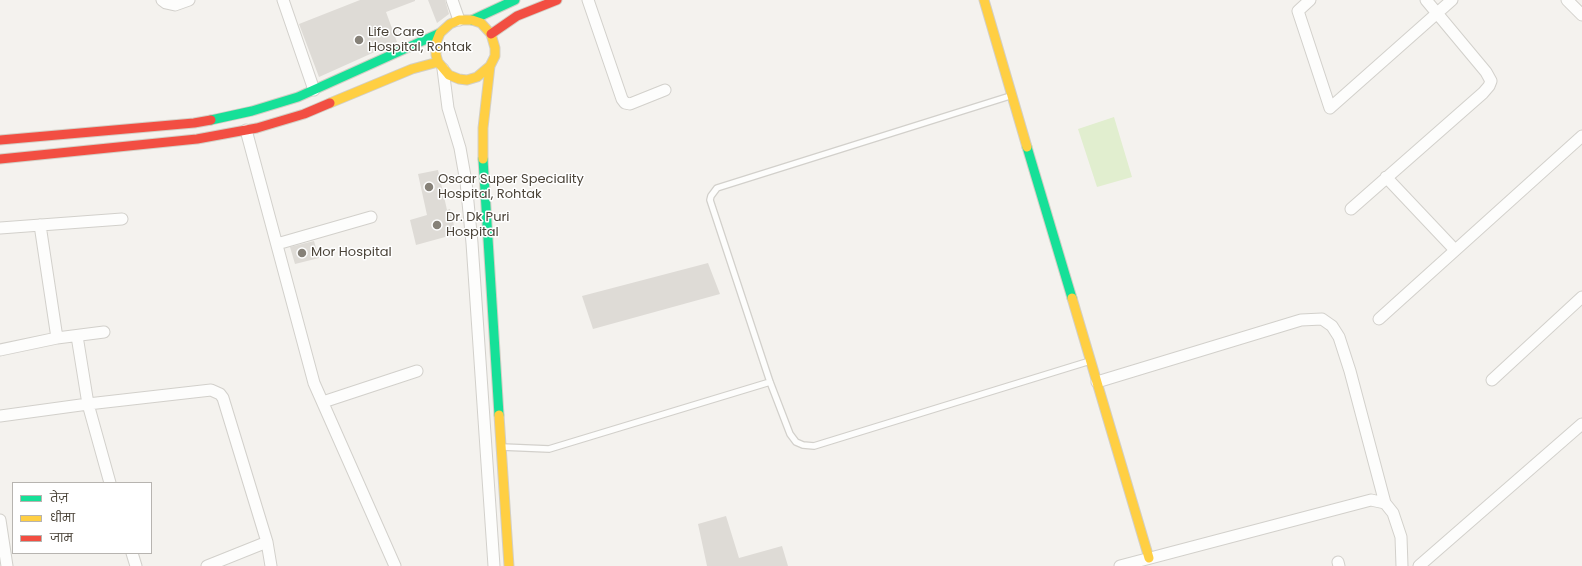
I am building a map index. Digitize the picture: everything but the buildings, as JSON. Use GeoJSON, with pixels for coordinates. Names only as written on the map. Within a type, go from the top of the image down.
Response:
{"type":"FeatureCollection","features":[{"type":"Feature","properties":{"kind":"main road"},"geometry":{"type":"LineString","coordinates":[[472,20],[515,0]]}},
{"type":"Feature","properties":{"kind":"main road"},"geometry":{"type":"LineString","coordinates":[[491,34],[517,16],[557,0]]}},
{"type":"Feature","properties":{"kind":"main road"},"geometry":{"type":"LineString","coordinates":[[984,0],[1149,558]]}},
{"type":"Feature","properties":{"kind":"main road"},"geometry":{"type":"LineString","coordinates":[[0,140],[194,123],[252,111],[298,97],[314,90],[440,33],[450,24],[459,20],[472,20],[480,23],[491,34],[495,48],[495,56],[490,66],[483,128],[483,174],[509,566]]}},
{"type":"Feature","properties":{"kind":"main road"},"geometry":{"type":"LineString","coordinates":[[440,33],[436,43],[436,55],[440,66],[449,75],[458,79],[467,80],[477,77],[490,66]]}},
{"type":"Feature","properties":{"kind":"main road"},"geometry":{"type":"LineString","coordinates":[[0,159],[197,139],[246,130],[304,114],[412,69],[440,66]]}},
{"type":"Feature","properties":{"kind":"street"},"geometry":{"type":"LineString","coordinates":[[162,0],[166,3],[175,5],[189,0]]}},
{"type":"Feature","properties":{"kind":"street"},"geometry":{"type":"LineString","coordinates":[[283,0],[314,90]]}},
{"type":"Feature","properties":{"kind":"street"},"geometry":{"type":"LineString","coordinates":[[452,0],[459,20]]}},
{"type":"Feature","properties":{"kind":"street"},"geometry":{"type":"LineString","coordinates":[[588,0],[622,99],[625,103],[630,104],[665,90]]}},
{"type":"Feature","properties":{"kind":"street"},"geometry":{"type":"LineString","coordinates":[[1310,0],[1298,11],[1330,108],[1452,0]]}},
{"type":"Feature","properties":{"kind":"street"},"geometry":{"type":"LineString","coordinates":[[1351,209],[1483,93],[1491,81],[1486,72],[1426,0]]}},
{"type":"Feature","properties":{"kind":"street"},"geometry":{"type":"LineString","coordinates":[[1568,0],[1582,15]]}},
{"type":"Feature","properties":{"kind":"street"},"geometry":{"type":"LineString","coordinates":[[440,66],[448,108],[461,155],[472,243],[494,566]]}},
{"type":"Feature","properties":{"kind":"street"},"geometry":{"type":"LineString","coordinates":[[246,130],[314,383],[395,566]]}},
{"type":"Feature","properties":{"kind":"street"},"geometry":{"type":"LineString","coordinates":[[1379,318],[1582,136]]}},
{"type":"Feature","properties":{"kind":"street"},"geometry":{"type":"LineString","coordinates":[[1386,177],[1455,250]]}},
{"type":"Feature","properties":{"kind":"street"},"geometry":{"type":"LineString","coordinates":[[277,244],[371,217]]}},
{"type":"Feature","properties":{"kind":"street"},"geometry":{"type":"LineString","coordinates":[[0,228],[122,218]]}},
{"type":"Feature","properties":{"kind":"street"},"geometry":{"type":"LineString","coordinates":[[40,225],[57,338]]}},
{"type":"Feature","properties":{"kind":"street"},"geometry":{"type":"LineString","coordinates":[[1492,380],[1582,297]]}},
{"type":"Feature","properties":{"kind":"street"},"geometry":{"type":"LineString","coordinates":[[1097,382],[1300,320],[1322,319],[1332,326],[1339,337],[1350,371],[1385,503],[1393,514],[1400,538],[1402,566]]}},
{"type":"Feature","properties":{"kind":"street"},"geometry":{"type":"LineString","coordinates":[[0,350],[57,338],[104,332]]}},
{"type":"Feature","properties":{"kind":"street"},"geometry":{"type":"LineString","coordinates":[[77,336],[88,404],[110,482]]}},
{"type":"Feature","properties":{"kind":"street"},"geometry":{"type":"LineString","coordinates":[[322,402],[417,371]]}},
{"type":"Feature","properties":{"kind":"street"},"geometry":{"type":"LineString","coordinates":[[0,416],[211,390],[220,394],[223,398],[267,542],[271,566]]}},
{"type":"Feature","properties":{"kind":"street"},"geometry":{"type":"LineString","coordinates":[[1419,566],[1582,424]]}},
{"type":"Feature","properties":{"kind":"street"},"geometry":{"type":"LineString","coordinates":[[1120,566],[1362,502],[1371,500],[1385,503]]}},
{"type":"Feature","properties":{"kind":"street"},"geometry":{"type":"LineString","coordinates":[[0,520],[7,566]]}},
{"type":"Feature","properties":{"kind":"street"},"geometry":{"type":"LineString","coordinates":[[207,566],[267,542]]}},
{"type":"Feature","properties":{"kind":"street"},"geometry":{"type":"LineString","coordinates":[[132,554],[136,566]]}},
{"type":"Feature","properties":{"kind":"lane"},"geometry":{"type":"LineString","coordinates":[[1012,96],[717,188],[714,190],[710,200],[770,382],[790,434],[796,442],[803,446],[814,446],[1091,361]]}},
{"type":"Feature","properties":{"kind":"lane"},"geometry":{"type":"LineString","coordinates":[[501,447],[549,449],[770,382]]}},
{"type":"Feature","properties":{"kind":"green space"},"geometry":{"type":"Polygon","coordinates":[[[1114,117],[1132,177],[1097,187],[1078,129],[1114,117]]]}},
{"type":"Feature","properties":{"kind":"traffic: fast"},"geometry":{"type":"LineString","coordinates":[[472,20],[515,0]]}},
{"type":"Feature","properties":{"kind":"traffic: fast"},"geometry":{"type":"LineString","coordinates":[[211,120],[252,111],[298,97],[440,33]]}},
{"type":"Feature","properties":{"kind":"traffic: fast"},"geometry":{"type":"LineString","coordinates":[[1027,147],[1072,298]]}},
{"type":"Feature","properties":{"kind":"traffic: fast"},"geometry":{"type":"LineString","coordinates":[[483,159],[499,415]]}},
{"type":"Feature","properties":{"kind":"traffic: slow"},"geometry":{"type":"LineString","coordinates":[[984,0],[1027,147]]}},
{"type":"Feature","properties":{"kind":"traffic: slow"},"geometry":{"type":"LineString","coordinates":[[483,159],[483,128],[490,66],[495,56],[495,48],[491,34],[481,23],[472,20],[459,20],[450,24],[440,33],[436,43],[436,55],[438,62],[449,75],[467,80],[477,77],[490,66]]}},
{"type":"Feature","properties":{"kind":"traffic: slow"},"geometry":{"type":"LineString","coordinates":[[330,103],[412,69],[438,62]]}},
{"type":"Feature","properties":{"kind":"traffic: slow"},"geometry":{"type":"LineString","coordinates":[[1072,298],[1149,558]]}},
{"type":"Feature","properties":{"kind":"traffic: slow"},"geometry":{"type":"LineString","coordinates":[[499,415],[509,566]]}},
{"type":"Feature","properties":{"kind":"traffic: jam"},"geometry":{"type":"LineString","coordinates":[[491,34],[517,16],[557,0]]}},
{"type":"Feature","properties":{"kind":"traffic: jam"},"geometry":{"type":"LineString","coordinates":[[0,159],[197,139],[257,128],[304,114],[330,103]]}},
{"type":"Feature","properties":{"kind":"traffic: jam"},"geometry":{"type":"LineString","coordinates":[[0,140],[194,123],[211,120]]}},
{"type":"Feature","properties":{"kind":"place","name":"Life Care Hospital, Rohtak"},"geometry":{"type":"Point","coordinates":[359,40]}},
{"type":"Feature","properties":{"kind":"place","name":"Oscar Super Speciality Hospital, Rohtak"},"geometry":{"type":"Point","coordinates":[429,187]}},
{"type":"Feature","properties":{"kind":"place","name":"Dr. Dk Puri Hospital"},"geometry":{"type":"Point","coordinates":[437,225]}},
{"type":"Feature","properties":{"kind":"place","name":"Mor Hospital"},"geometry":{"type":"Point","coordinates":[302,253]}}]}
